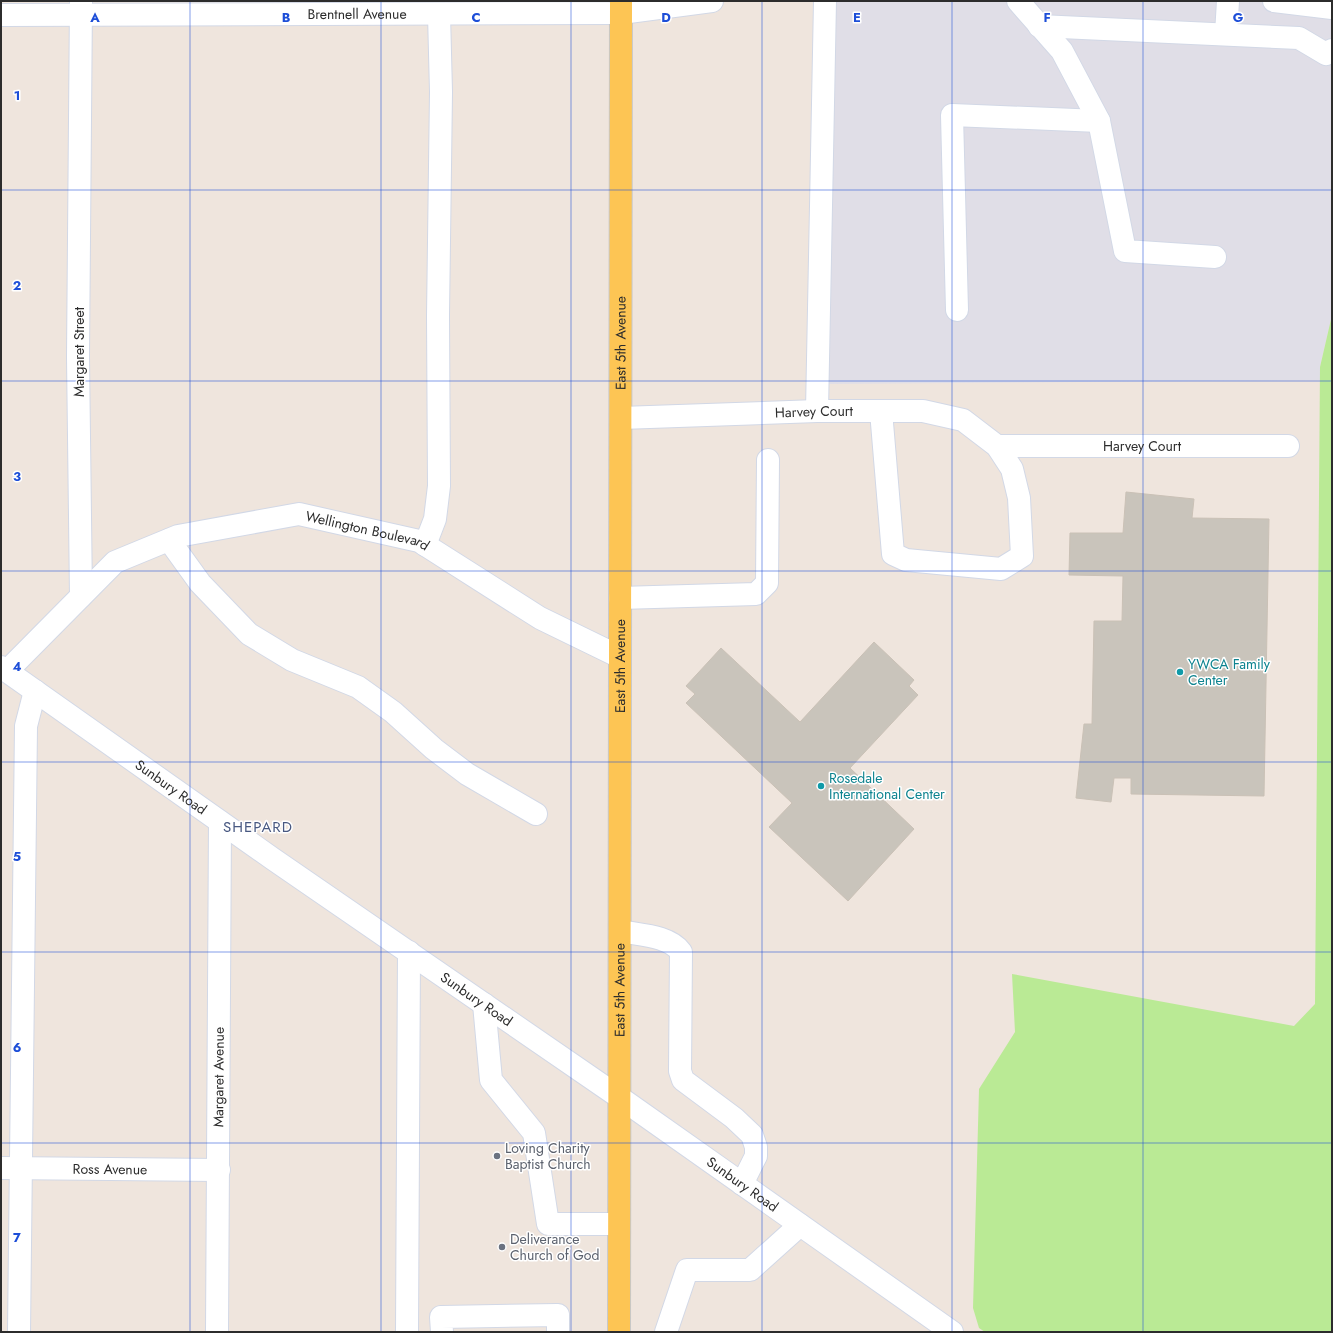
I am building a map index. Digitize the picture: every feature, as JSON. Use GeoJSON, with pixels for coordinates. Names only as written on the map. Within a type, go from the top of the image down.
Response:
{"type":"FeatureCollection","features":[{"type":"Feature","properties":{"kind":"main road","name":"East 5th Avenue"},"geometry":{"type":"LineString","coordinates":[[619,1332],[621,7]]}},
{"type":"Feature","properties":{"kind":"street","name":"Brentnell Avenue"},"geometry":{"type":"LineString","coordinates":[[1,15],[81,8],[439,14],[621,7],[712,1]]}},
{"type":"Feature","properties":{"kind":"street"},"geometry":{"type":"LineString","coordinates":[[817,411],[825,1]]}},
{"type":"Feature","properties":{"kind":"street"},"geometry":{"type":"LineString","coordinates":[[1018,1],[1062,51],[1099,121],[1125,251],[1215,257]]}},
{"type":"Feature","properties":{"kind":"street"},"geometry":{"type":"LineString","coordinates":[[1226,34],[1228,1]]}},
{"type":"Feature","properties":{"kind":"street"},"geometry":{"type":"LineString","coordinates":[[1274,1],[1325,10]]}},
{"type":"Feature","properties":{"kind":"street","name":"Margaret Street"},"geometry":{"type":"LineString","coordinates":[[81,8],[78,357],[81,596]]}},
{"type":"Feature","properties":{"kind":"street"},"geometry":{"type":"LineString","coordinates":[[425,545],[434,519],[439,486],[438,316],[441,99],[439,14]]}},
{"type":"Feature","properties":{"kind":"street"},"geometry":{"type":"LineString","coordinates":[[1039,26],[1299,38],[1326,54],[1332,50]]}},
{"type":"Feature","properties":{"kind":"street"},"geometry":{"type":"LineString","coordinates":[[957,310],[952,115],[1099,121]]}},
{"type":"Feature","properties":{"kind":"street","name":"Harvey Court"},"geometry":{"type":"LineString","coordinates":[[621,418],[817,411],[923,410],[963,420],[997,446],[1012,469],[1020,498],[1022,556],[1001,569],[906,560],[893,554],[881,411]]}},
{"type":"Feature","properties":{"kind":"street","name":"Harvey Court"},"geometry":{"type":"LineString","coordinates":[[997,446],[1288,446]]}},
{"type":"Feature","properties":{"kind":"street"},"geometry":{"type":"LineString","coordinates":[[620,598],[756,594],[767,583],[768,460]]}},
{"type":"Feature","properties":{"kind":"street","name":"Wellington Boulevard"},"geometry":{"type":"LineString","coordinates":[[81,596],[115,562],[178,536],[299,514],[419,541],[540,618],[620,657]]}},
{"type":"Feature","properties":{"kind":"street"},"geometry":{"type":"LineString","coordinates":[[169,540],[200,583],[249,634],[292,660],[358,687],[393,712],[434,749],[467,774],[536,814]]}},
{"type":"Feature","properties":{"kind":"street"},"geometry":{"type":"LineString","coordinates":[[4,670],[81,596]]}},
{"type":"Feature","properties":{"kind":"street","name":"Sunbury Road"},"geometry":{"type":"LineString","coordinates":[[4,670],[220,822],[619,1097],[952,1332]]}},
{"type":"Feature","properties":{"kind":"street"},"geometry":{"type":"LineString","coordinates":[[18,1332],[10,1168],[26,726],[35,691]]}},
{"type":"Feature","properties":{"kind":"street","name":"Margaret Avenue"},"geometry":{"type":"LineString","coordinates":[[217,1332],[220,822]]}},
{"type":"Feature","properties":{"kind":"street"},"geometry":{"type":"LineString","coordinates":[[620,931],[669,942],[677,946],[681,952],[680,1071],[683,1080],[734,1118],[752,1135],[756,1148],[756,1156],[742,1184]]}},
{"type":"Feature","properties":{"kind":"street"},"geometry":{"type":"LineString","coordinates":[[407,1332],[409,952]]}},
{"type":"Feature","properties":{"kind":"street"},"geometry":{"type":"LineString","coordinates":[[484,1004],[491,1080],[534,1133],[548,1224],[619,1224]]}},
{"type":"Feature","properties":{"kind":"street","name":"Ross Avenue"},"geometry":{"type":"LineString","coordinates":[[10,1168],[219,1170]]}},
{"type":"Feature","properties":{"kind":"street"},"geometry":{"type":"LineString","coordinates":[[666,1332],[687,1270],[750,1270],[800,1225]]}},
{"type":"Feature","properties":{"kind":"street"},"geometry":{"type":"LineString","coordinates":[[442,1332],[441,1317],[558,1314],[558,1332]]}},
{"type":"Feature","properties":{"kind":"shaded area"},"geometry":{"type":"Polygon","coordinates":[[[825,1],[1332,1],[1332,315],[1320,367],[1320,380],[822,384],[825,1]]]}},
{"type":"Feature","properties":{"kind":"green space"},"geometry":{"type":"Polygon","coordinates":[[[1332,315],[1332,1332],[985,1332],[979,1328],[973,1308],[979,1089],[1015,1032],[1012,974],[1294,1026],[1315,1004],[1320,367],[1332,315]]]}},
{"type":"Feature","properties":{"kind":"building","name":"YWCA Family Center"},"geometry":{"type":"Polygon","coordinates":[[[1126,492],[1194,499],[1192,518],[1269,519],[1264,796],[1131,794],[1131,778],[1114,778],[1111,802],[1076,798],[1084,724],[1092,724],[1094,621],[1122,621],[1123,576],[1069,575],[1070,533],[1123,533],[1126,492]]]}},
{"type":"Feature","properties":{"kind":"building","name":"Rosedale International Center"},"geometry":{"type":"Polygon","coordinates":[[[874,642],[914,680],[909,686],[918,695],[850,768],[914,829],[848,901],[769,827],[792,803],[686,703],[695,694],[686,686],[721,648],[800,722],[874,642]]]}},
{"type":"Feature","properties":{"kind":"place","name":"YWCA Family Center"},"geometry":{"type":"Point","coordinates":[1180,672]}},
{"type":"Feature","properties":{"kind":"place","name":"Rosedale International Center"},"geometry":{"type":"Point","coordinates":[821,786]}},
{"type":"Feature","properties":{"kind":"place","name":"Loving Charity Baptist Church"},"geometry":{"type":"Point","coordinates":[497,1156]}},
{"type":"Feature","properties":{"kind":"place","name":"Deliverance Church of God"},"geometry":{"type":"Point","coordinates":[502,1247]}},
{"type":"Feature","properties":{"kind":"district","name":"SHEPARD"},"geometry":{"type":"Point","coordinates":[258,827]}}]}
